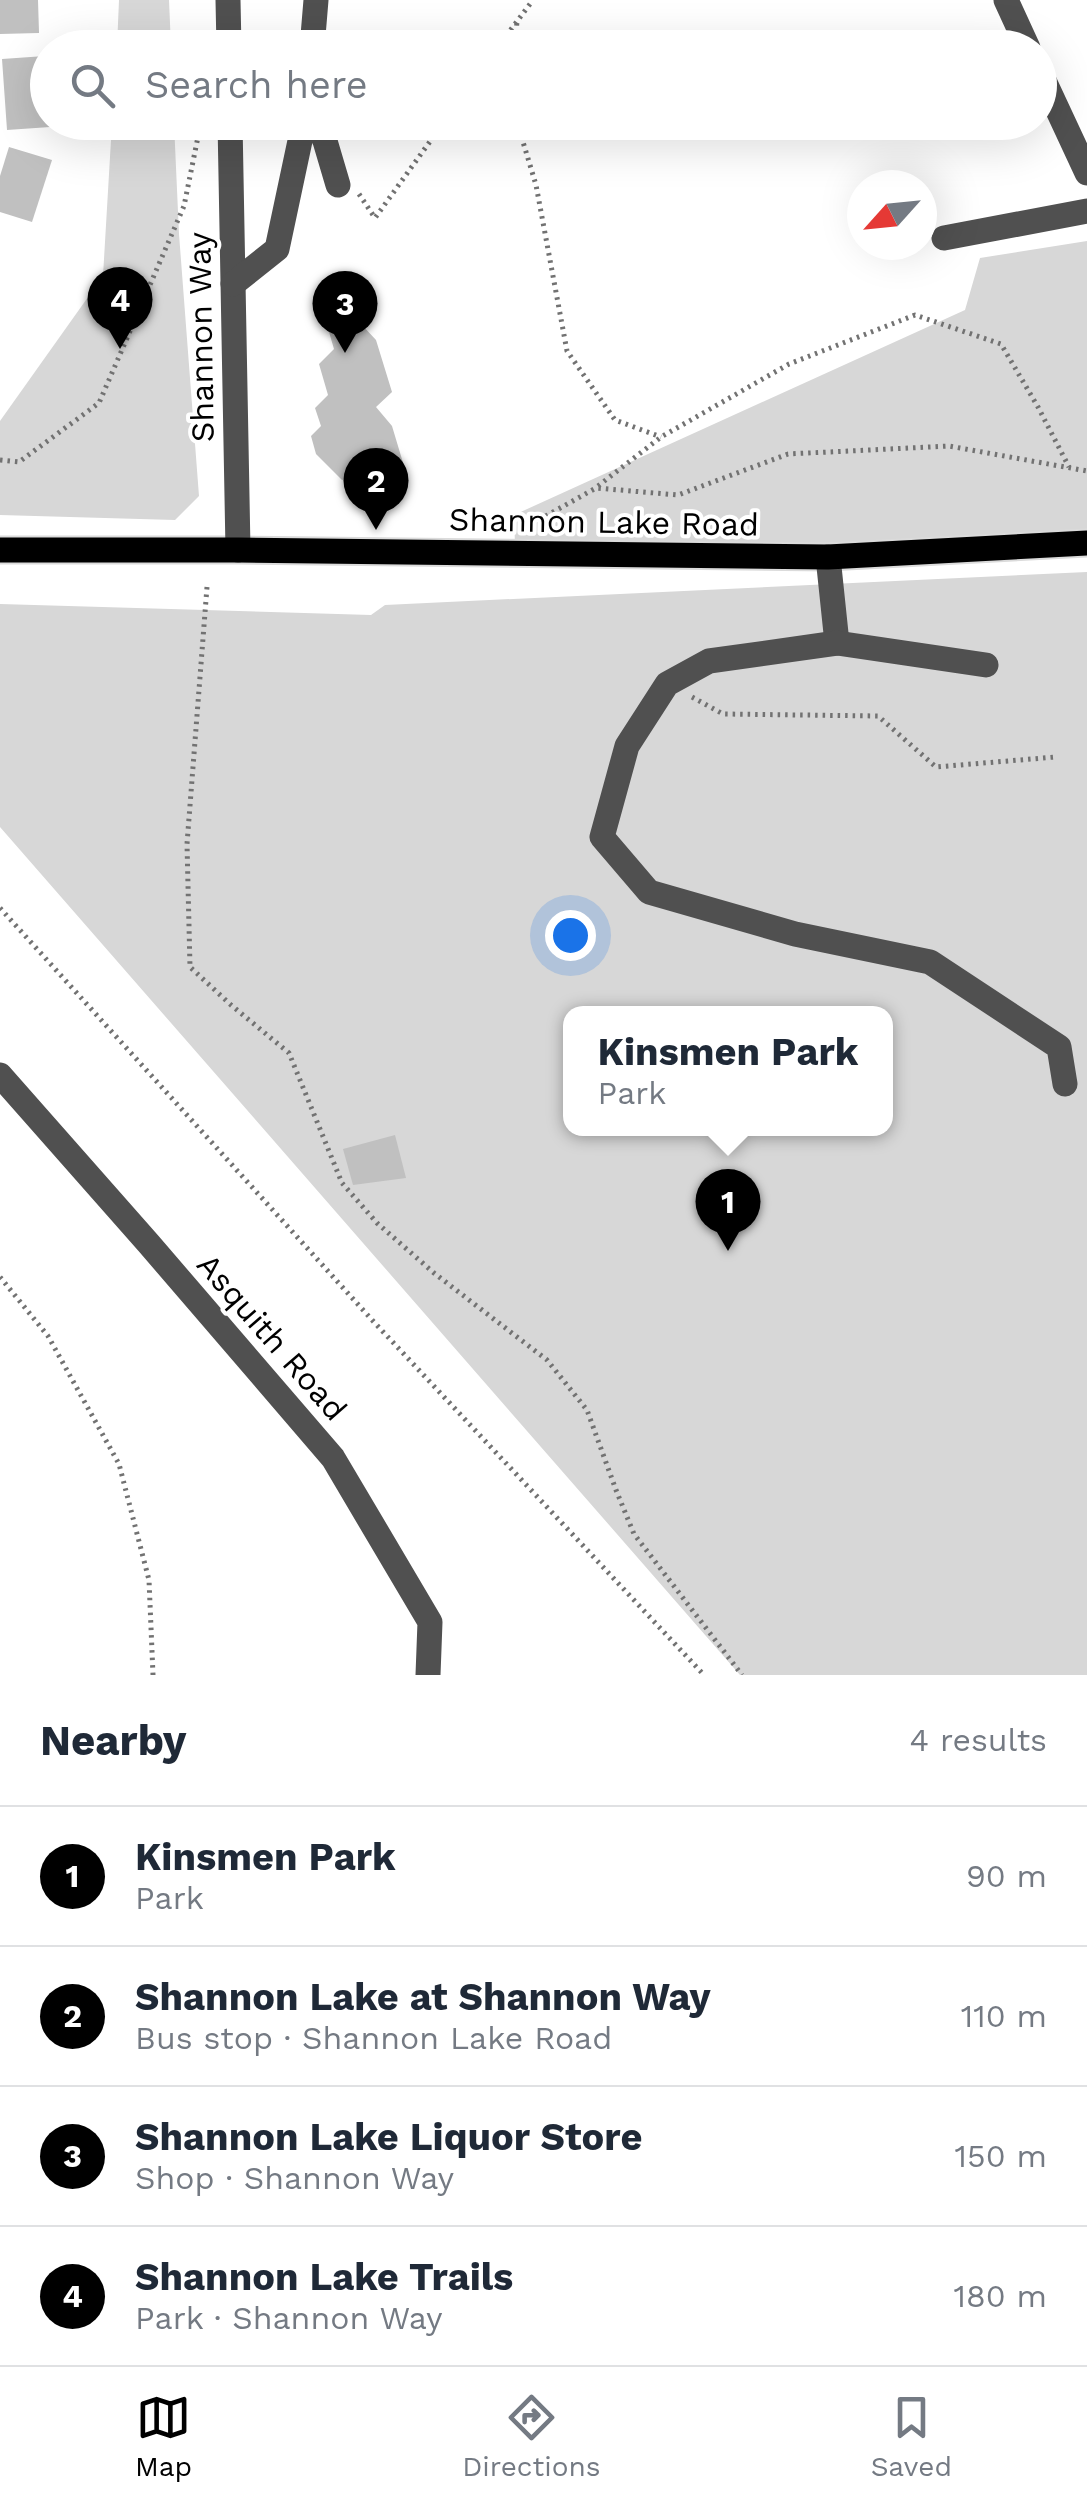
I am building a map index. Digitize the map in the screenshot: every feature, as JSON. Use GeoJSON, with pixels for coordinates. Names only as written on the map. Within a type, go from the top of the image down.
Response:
{"type":"FeatureCollection","features":[{"type":"Feature","properties":{"kind":"main road","name":"Shannon Lake Road"},"geometry":{"type":"LineString","coordinates":[[0,550],[828,558],[1087,543]]}},
{"type":"Feature","properties":{"kind":"street"},"geometry":{"type":"LineString","coordinates":[[228,0],[229,30]]}},
{"type":"Feature","properties":{"kind":"street"},"geometry":{"type":"LineString","coordinates":[[314,30],[316,0]]}},
{"type":"Feature","properties":{"kind":"street"},"geometry":{"type":"LineString","coordinates":[[1006,0],[1020,30]]}},
{"type":"Feature","properties":{"kind":"street"},"geometry":{"type":"LineString","coordinates":[[1057,109],[1087,173]]}},
{"type":"Feature","properties":{"kind":"street","name":"Shannon Way"},"geometry":{"type":"LineString","coordinates":[[230,140],[238,550]]}},
{"type":"Feature","properties":{"kind":"street"},"geometry":{"type":"LineString","coordinates":[[233,284],[277,249],[300,140]]}},
{"type":"Feature","properties":{"kind":"street"},"geometry":{"type":"LineString","coordinates":[[325,140],[346,186]]}},
{"type":"Feature","properties":{"kind":"street"},"geometry":{"type":"LineString","coordinates":[[944,238],[1087,211]]}},
{"type":"Feature","properties":{"kind":"street"},"geometry":{"type":"LineString","coordinates":[[828,558],[837,643]]}},
{"type":"Feature","properties":{"kind":"street"},"geometry":{"type":"LineString","coordinates":[[986,665],[837,643],[709,661],[667,684],[626,746],[602,836],[649,892],[795,934],[930,962],[1059,1048],[1064,1084]]}},
{"type":"Feature","properties":{"kind":"street","name":"Asquith Road"},"geometry":{"type":"LineString","coordinates":[[0,1076],[333,1458],[430,1622],[428,1675]]}},
{"type":"Feature","properties":{"kind":"path"},"geometry":{"type":"LineString","coordinates":[[510,30],[533,0]]}},
{"type":"Feature","properties":{"kind":"path"},"geometry":{"type":"LineString","coordinates":[[516,30],[517,20]]}},
{"type":"Feature","properties":{"kind":"path"},"geometry":{"type":"LineString","coordinates":[[0,460],[19,462],[99,403],[184,206],[197,140]]}},
{"type":"Feature","properties":{"kind":"path"},"geometry":{"type":"LineString","coordinates":[[346,186],[376,218],[431,140]]}},
{"type":"Feature","properties":{"kind":"path"},"geometry":{"type":"LineString","coordinates":[[522,140],[536,186],[567,351],[615,420],[661,437]]}},
{"type":"Feature","properties":{"kind":"path"},"geometry":{"type":"LineString","coordinates":[[527,526],[596,488],[661,437],[789,364],[915,315],[1001,344],[1070,469]]}},
{"type":"Feature","properties":{"kind":"path"},"geometry":{"type":"LineString","coordinates":[[596,488],[678,495],[788,454],[948,446],[1087,470]]}},
{"type":"Feature","properties":{"kind":"path"},"geometry":{"type":"LineString","coordinates":[[207,587],[187,844],[190,966],[289,1053],[342,1183],[378,1223],[434,1273],[547,1360],[587,1410],[634,1534],[742,1675]]}},
{"type":"Feature","properties":{"kind":"path"},"geometry":{"type":"LineString","coordinates":[[667,684],[723,714],[878,716],[936,767],[1056,757]]}},
{"type":"Feature","properties":{"kind":"path"},"geometry":{"type":"LineString","coordinates":[[0,908],[373,1321],[704,1675]]}},
{"type":"Feature","properties":{"kind":"path"},"geometry":{"type":"LineString","coordinates":[[0,1277],[48,1336],[119,1464],[149,1580],[153,1675]]}},
{"type":"Feature","properties":{"kind":"shaded area"},"geometry":{"type":"Polygon","coordinates":[[[119,0],[169,0],[170,30],[118,30],[119,0]]]}},
{"type":"Feature","properties":{"kind":"shaded area"},"geometry":{"type":"Polygon","coordinates":[[[111,140],[175,140],[199,496],[175,520],[0,515],[0,421],[103,276],[111,140]]]}},
{"type":"Feature","properties":{"kind":"shaded area"},"geometry":{"type":"Polygon","coordinates":[[[1087,241],[1087,530],[983,540],[515,545],[514,515],[965,310],[980,258],[1087,241]]]}},
{"type":"Feature","properties":{"kind":"shaded area"},"geometry":{"type":"Polygon","coordinates":[[[1087,572],[1087,1675],[740,1675],[0,827],[0,604],[371,615],[385,605],[1087,572]]]}},
{"type":"Feature","properties":{"kind":"building"},"geometry":{"type":"Polygon","coordinates":[[[0,0],[38,0],[39,30],[0,34],[0,0]]]}},
{"type":"Feature","properties":{"kind":"building"},"geometry":{"type":"Polygon","coordinates":[[[30,57],[30,128],[7,130],[2,59],[30,57]]]}},
{"type":"Feature","properties":{"kind":"building"},"geometry":{"type":"Polygon","coordinates":[[[9,147],[52,160],[32,222],[0,212],[0,176],[9,147]]]}},
{"type":"Feature","properties":{"kind":"building"},"geometry":{"type":"Polygon","coordinates":[[[345,302],[376,340],[392,392],[376,407],[392,426],[407,476],[380,484],[368,472],[342,480],[316,454],[311,436],[321,426],[315,408],[328,395],[319,364],[334,349],[318,310],[345,302]]]}},
{"type":"Feature","properties":{"kind":"building"},"geometry":{"type":"Polygon","coordinates":[[[395,1135],[406,1178],[353,1185],[343,1149],[395,1135]]]}},
{"type":"Feature","properties":{"kind":"place","name":"Shannon Lake Trails"},"geometry":{"type":"Point","coordinates":[120,349]}},
{"type":"Feature","properties":{"kind":"place","name":"Shannon Lake Liquor Store"},"geometry":{"type":"Point","coordinates":[345,353]}},
{"type":"Feature","properties":{"kind":"place","name":"Shannon Lake at Shannon Way"},"geometry":{"type":"Point","coordinates":[376,530]}},
{"type":"Feature","properties":{"kind":"place","name":"Kinsmen Park"},"geometry":{"type":"Point","coordinates":[728,1251]}}]}
